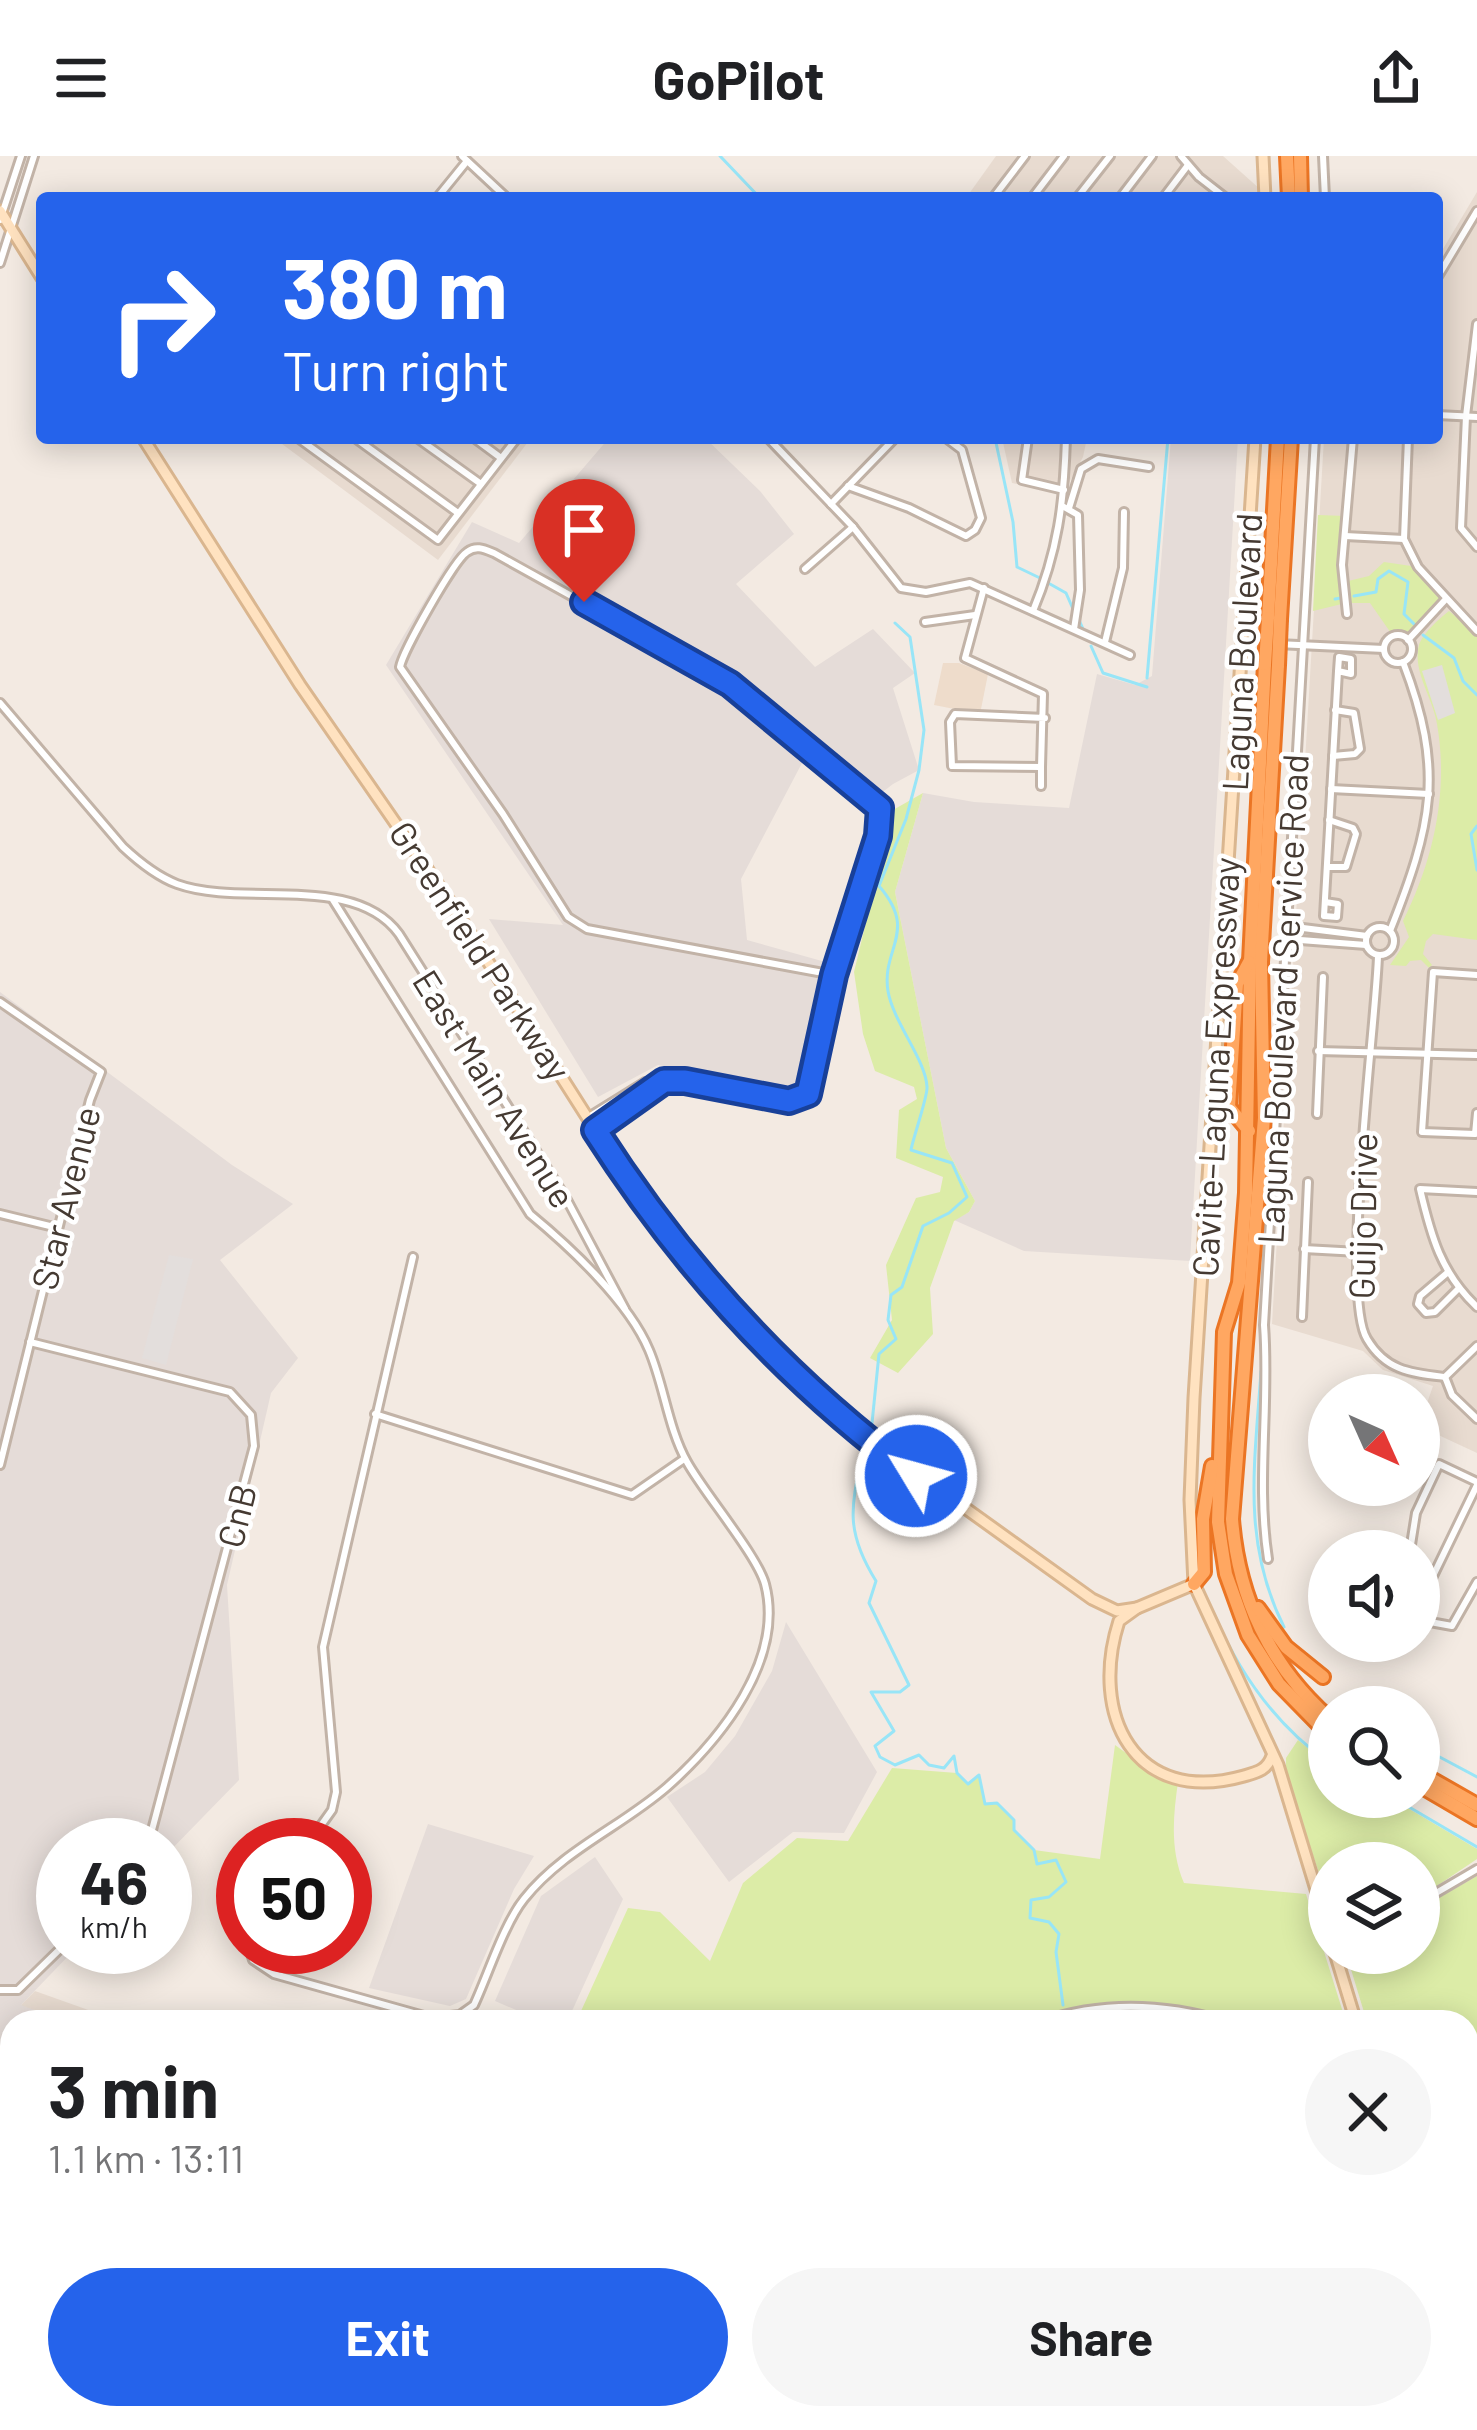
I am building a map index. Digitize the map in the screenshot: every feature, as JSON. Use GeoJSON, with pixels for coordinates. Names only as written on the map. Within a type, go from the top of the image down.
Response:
{"type":"FeatureCollection","features":[{"type":"Feature","properties":{"kind":"highway"},"geometry":{"type":"LineString","coordinates":[[1287,156],[1289,192]]}},
{"type":"Feature","properties":{"kind":"highway"},"geometry":{"type":"LineString","coordinates":[[1300,156],[1301,192]]}},
{"type":"Feature","properties":{"kind":"highway","name":"Cavite–Laguna Expressway"},"geometry":{"type":"LineString","coordinates":[[1274,619],[1279,444]]}},
{"type":"Feature","properties":{"kind":"highway","name":"Cavite–Laguna Expressway"},"geometry":{"type":"LineString","coordinates":[[1290,444],[1250,961],[1249,1130],[1239,1283],[1224,1332],[1219,1534],[1238,1611],[1254,1647],[1279,1684],[1308,1714]]}},
{"type":"Feature","properties":{"kind":"highway","name":"Cavite–Laguna Expressway"},"geometry":{"type":"LineString","coordinates":[[1271,664],[1261,962],[1264,1096],[1260,1185],[1232,1508],[1237,1557],[1266,1642],[1308,1697]]}},
{"type":"Feature","properties":{"kind":"highway"},"geometry":{"type":"LineString","coordinates":[[1194,1584],[1204,1572],[1203,1519],[1219,1430]]}},
{"type":"Feature","properties":{"kind":"highway"},"geometry":{"type":"LineString","coordinates":[[1237,1557],[1270,1628],[1323,1677]]}},
{"type":"Feature","properties":{"kind":"highway"},"geometry":{"type":"LineString","coordinates":[[1440,1784],[1477,1805]]}},
{"type":"Feature","properties":{"kind":"highway"},"geometry":{"type":"LineString","coordinates":[[1440,1798],[1477,1820]]}},
{"type":"Feature","properties":{"kind":"main road"},"geometry":{"type":"LineString","coordinates":[[1263,156],[1265,192]]}},
{"type":"Feature","properties":{"kind":"main road"},"geometry":{"type":"LineString","coordinates":[[1,215],[36,269]]}},
{"type":"Feature","properties":{"kind":"main road","name":"Greenfield Parkway"},"geometry":{"type":"LineString","coordinates":[[147,444],[300,685],[452,905],[667,1234],[706,1282],[812,1391],[884,1452],[1092,1599],[1110,1616],[1114,1636]]}},
{"type":"Feature","properties":{"kind":"main road","name":"Laguna Boulevard"},"geometry":{"type":"LineString","coordinates":[[1194,1584],[1191,1456],[1255,444]]}},
{"type":"Feature","properties":{"kind":"main road"},"geometry":{"type":"LineString","coordinates":[[1272,1756],[1260,1771],[1225,1781],[1194,1782],[1162,1772],[1138,1756],[1119,1729],[1110,1704],[1114,1636],[1120,1619],[1194,1584],[1272,1756],[1308,1866]]}},
{"type":"Feature","properties":{"kind":"main road","name":"Greenfield Parkway"},"geometry":{"type":"LineString","coordinates":[[1092,1599],[1115,1610],[1137,1608]]}},
{"type":"Feature","properties":{"kind":"main road"},"geometry":{"type":"LineString","coordinates":[[1260,1771],[1280,1779]]}},
{"type":"Feature","properties":{"kind":"main road"},"geometry":{"type":"LineString","coordinates":[[1341,1974],[1352,2010]]}},
{"type":"Feature","properties":{"kind":"street"},"geometry":{"type":"LineString","coordinates":[[1,215],[21,156]]}},
{"type":"Feature","properties":{"kind":"street"},"geometry":{"type":"LineString","coordinates":[[0,263],[34,156]]}},
{"type":"Feature","properties":{"kind":"street"},"geometry":{"type":"LineString","coordinates":[[998,192],[1025,156]]}},
{"type":"Feature","properties":{"kind":"street"},"geometry":{"type":"LineString","coordinates":[[1037,192],[1064,156]]}},
{"type":"Feature","properties":{"kind":"street"},"geometry":{"type":"LineString","coordinates":[[1082,192],[1110,156]]}},
{"type":"Feature","properties":{"kind":"street"},"geometry":{"type":"LineString","coordinates":[[1125,192],[1152,156]]}},
{"type":"Feature","properties":{"kind":"street"},"geometry":{"type":"LineString","coordinates":[[1181,156],[1219,192]]}},
{"type":"Feature","properties":{"kind":"street"},"geometry":{"type":"LineString","coordinates":[[1323,156],[1325,192]]}},
{"type":"Feature","properties":{"kind":"street"},"geometry":{"type":"LineString","coordinates":[[441,192],[464,158],[501,192]]}},
{"type":"Feature","properties":{"kind":"street"},"geometry":{"type":"LineString","coordinates":[[1168,192],[1189,165]]}},
{"type":"Feature","properties":{"kind":"street"},"geometry":{"type":"LineString","coordinates":[[1211,192],[1214,188]]}},
{"type":"Feature","properties":{"kind":"street"},"geometry":{"type":"LineString","coordinates":[[1443,268],[1476,216]]}},
{"type":"Feature","properties":{"kind":"street"},"geometry":{"type":"LineString","coordinates":[[1477,323],[1466,416],[1461,528],[1477,547]]}},
{"type":"Feature","properties":{"kind":"street"},"geometry":{"type":"LineString","coordinates":[[1443,415],[1477,417]]}},
{"type":"Feature","properties":{"kind":"street"},"geometry":{"type":"LineString","coordinates":[[306,444],[438,540],[512,444]]}},
{"type":"Feature","properties":{"kind":"street"},"geometry":{"type":"LineString","coordinates":[[363,444],[458,513]]}},
{"type":"Feature","properties":{"kind":"street"},"geometry":{"type":"LineString","coordinates":[[425,444],[481,484]]}},
{"type":"Feature","properties":{"kind":"street"},"geometry":{"type":"LineString","coordinates":[[482,444],[501,458]]}},
{"type":"Feature","properties":{"kind":"street"},"geometry":{"type":"LineString","coordinates":[[774,444],[854,526],[901,588],[908,592],[970,583],[1130,655]]}},
{"type":"Feature","properties":{"kind":"street"},"geometry":{"type":"LineString","coordinates":[[831,503],[889,444]]}},
{"type":"Feature","properties":{"kind":"street"},"geometry":{"type":"LineString","coordinates":[[848,486],[966,536],[981,518],[962,450],[954,444]]}},
{"type":"Feature","properties":{"kind":"street"},"geometry":{"type":"LineString","coordinates":[[1027,444],[1022,480],[1065,501],[1078,515],[1080,590],[1074,629]]}},
{"type":"Feature","properties":{"kind":"street"},"geometry":{"type":"LineString","coordinates":[[1033,611],[1051,568],[1065,501],[1066,444]]}},
{"type":"Feature","properties":{"kind":"street","name":"Laguna Boulevard Service Road"},"geometry":{"type":"LineString","coordinates":[[1268,1559],[1262,1503],[1269,1374],[1264,1325],[1315,444]]}},
{"type":"Feature","properties":{"kind":"street"},"geometry":{"type":"LineString","coordinates":[[1347,614],[1342,565],[1353,444]]}},
{"type":"Feature","properties":{"kind":"street"},"geometry":{"type":"LineString","coordinates":[[1408,444],[1404,539],[1418,567],[1477,631]]}},
{"type":"Feature","properties":{"kind":"street"},"geometry":{"type":"LineString","coordinates":[[1065,501],[1081,469],[1098,459],[1149,467]]}},
{"type":"Feature","properties":{"kind":"street"},"geometry":{"type":"LineString","coordinates":[[1105,642],[1123,568],[1124,512]]}},
{"type":"Feature","properties":{"kind":"street"},"geometry":{"type":"LineString","coordinates":[[805,569],[854,526]]}},
{"type":"Feature","properties":{"kind":"street"},"geometry":{"type":"LineString","coordinates":[[1345,536],[1404,539]]}},
{"type":"Feature","properties":{"kind":"street"},"geometry":{"type":"LineString","coordinates":[[587,1118],[641,1084],[659,1082],[685,1081],[789,1101],[806,1096],[814,1081],[834,975],[882,815],[878,802],[723,680],[488,550],[466,552],[403,655],[401,671],[503,814],[568,917],[587,929],[834,975]]}},
{"type":"Feature","properties":{"kind":"street"},"geometry":{"type":"LineString","coordinates":[[984,588],[965,654],[967,662],[1043,694],[1041,786]]}},
{"type":"Feature","properties":{"kind":"street"},"geometry":{"type":"LineString","coordinates":[[1408,640],[1445,600]]}},
{"type":"Feature","properties":{"kind":"street"},"geometry":{"type":"LineString","coordinates":[[925,622],[975,615]]}},
{"type":"Feature","properties":{"kind":"street"},"geometry":{"type":"LineString","coordinates":[[1384,649],[1393,636],[1408,640]]}},
{"type":"Feature","properties":{"kind":"street"},"geometry":{"type":"LineString","coordinates":[[1403,662],[1411,652],[1408,640]]}},
{"type":"Feature","properties":{"kind":"street"},"geometry":{"type":"LineString","coordinates":[[1263,643],[1384,649]]}},
{"type":"Feature","properties":{"kind":"street"},"geometry":{"type":"LineString","coordinates":[[1384,649],[1390,660],[1403,662]]}},
{"type":"Feature","properties":{"kind":"street"},"geometry":{"type":"LineString","coordinates":[[1288,926],[1366,941],[1378,956],[1393,948],[1390,931],[1417,861],[1431,769],[1421,716],[1403,662]]}},
{"type":"Feature","properties":{"kind":"street"},"geometry":{"type":"LineString","coordinates":[[1325,902],[1338,671]]}},
{"type":"Feature","properties":{"kind":"street","name":"East Main Avenue"},"geometry":{"type":"LineString","coordinates":[[0,703],[123,847],[146,867],[174,883],[202,891],[333,900],[371,908],[395,929],[567,1200],[649,1349],[685,1459],[765,1581],[768,1628],[757,1670],[711,1742],[664,1789],[583,1844],[522,1900],[474,2006],[468,2010]]}},
{"type":"Feature","properties":{"kind":"street"},"geometry":{"type":"LineString","coordinates":[[1333,756],[1360,749],[1354,713],[1336,710]]}},
{"type":"Feature","properties":{"kind":"street"},"geometry":{"type":"LineString","coordinates":[[1041,767],[955,768],[950,722],[955,714],[1045,718]]}},
{"type":"Feature","properties":{"kind":"street"},"geometry":{"type":"LineString","coordinates":[[1331,789],[1429,794]]}},
{"type":"Feature","properties":{"kind":"street"},"geometry":{"type":"LineString","coordinates":[[1327,867],[1346,867],[1356,834],[1353,828],[1329,820]]}},
{"type":"Feature","properties":{"kind":"street","name":"East Main Avenue"},"geometry":{"type":"LineString","coordinates":[[333,900],[530,1214],[626,1312]]}},
{"type":"Feature","properties":{"kind":"street"},"geometry":{"type":"LineString","coordinates":[[1366,941],[1377,927],[1390,931]]}},
{"type":"Feature","properties":{"kind":"street"},"geometry":{"type":"LineString","coordinates":[[1287,939],[1366,941]]}},
{"type":"Feature","properties":{"kind":"street","name":"Guijo Drive"},"geometry":{"type":"LineString","coordinates":[[1378,956],[1359,1252],[1363,1334],[1381,1358],[1400,1372],[1445,1377]]}},
{"type":"Feature","properties":{"kind":"street"},"geometry":{"type":"LineString","coordinates":[[1477,975],[1432,973],[1422,1132],[1475,1134],[1477,1113]]}},
{"type":"Feature","properties":{"kind":"street"},"geometry":{"type":"LineString","coordinates":[[1317,1114],[1323,977]]}},
{"type":"Feature","properties":{"kind":"street","name":"Star Avenue"},"geometry":{"type":"LineString","coordinates":[[0,1002],[101,1072],[92,1092],[0,1465]]}},
{"type":"Feature","properties":{"kind":"street"},"geometry":{"type":"LineString","coordinates":[[1318,1051],[1477,1055]]}},
{"type":"Feature","properties":{"kind":"street"},"geometry":{"type":"LineString","coordinates":[[595,1130],[653,1092],[659,1082]]}},
{"type":"Feature","properties":{"kind":"street"},"geometry":{"type":"LineString","coordinates":[[1302,1317],[1308,1182]]}},
{"type":"Feature","properties":{"kind":"street"},"geometry":{"type":"LineString","coordinates":[[1477,1192],[1420,1189],[1434,1248],[1447,1274],[1477,1307]]}},
{"type":"Feature","properties":{"kind":"street"},"geometry":{"type":"LineString","coordinates":[[0,1214],[58,1228]]}},
{"type":"Feature","properties":{"kind":"street"},"geometry":{"type":"LineString","coordinates":[[1304,1250],[1359,1252]]}},
{"type":"Feature","properties":{"kind":"street"},"geometry":{"type":"LineString","coordinates":[[326,1818],[337,1792],[322,1648],[413,1257]]}},
{"type":"Feature","properties":{"kind":"street"},"geometry":{"type":"LineString","coordinates":[[1447,1274],[1420,1296],[1418,1304],[1426,1313],[1435,1312],[1458,1289]]}},
{"type":"Feature","properties":{"kind":"street","name":"CnB"},"geometry":{"type":"LineString","coordinates":[[30,1342],[227,1391],[243,1402],[253,1420],[254,1451],[155,1818]]}},
{"type":"Feature","properties":{"kind":"street"},"geometry":{"type":"LineString","coordinates":[[1477,1346],[1445,1377],[1452,1395],[1477,1419]]}},
{"type":"Feature","properties":{"kind":"street"},"geometry":{"type":"LineString","coordinates":[[375,1414],[632,1495],[685,1459]]}},
{"type":"Feature","properties":{"kind":"street"},"geometry":{"type":"LineString","coordinates":[[1413,1530],[1416,1513],[1439,1464],[1477,1484],[1440,1561]]}},
{"type":"Feature","properties":{"kind":"street"},"geometry":{"type":"LineString","coordinates":[[1440,1624],[1452,1627],[1473,1601],[1477,1582]]}},
{"type":"Feature","properties":{"kind":"street"},"geometry":{"type":"LineString","coordinates":[[1440,1891],[1477,1869]]}},
{"type":"Feature","properties":{"kind":"street"},"geometry":{"type":"LineString","coordinates":[[0,1990],[18,1990],[36,1972]]}},
{"type":"Feature","properties":{"kind":"street","name":"East Main Avenue"},"geometry":{"type":"LineString","coordinates":[[274,1974],[402,2010]]}},
{"type":"Feature","properties":{"kind":"street"},"geometry":{"type":"LineString","coordinates":[[1091,2010],[1178,2010]]}},
{"type":"Feature","properties":{"kind":"shaded area"},"geometry":{"type":"Polygon","coordinates":[[[996,156],[1223,156],[1261,190],[1260,192],[970,192],[996,156]]]}},
{"type":"Feature","properties":{"kind":"shaded area"},"geometry":{"type":"Polygon","coordinates":[[[1477,192],[1477,1453],[1440,1436],[1440,1374],[1396,1374],[1383,1370],[1363,1351],[1272,1324],[1324,444],[1443,444],[1443,249],[1477,192]]]}},
{"type":"Feature","properties":{"kind":"shaded area"},"geometry":{"type":"Polygon","coordinates":[[[282,444],[526,444],[438,560],[282,444]]]}},
{"type":"Feature","properties":{"kind":"shaded area"},"geometry":{"type":"Polygon","coordinates":[[[604,444],[711,444],[760,491],[794,534],[736,584],[815,667],[873,629],[915,673],[893,688],[919,770],[863,807],[802,763],[741,879],[747,940],[829,963],[801,1088],[658,1065],[598,1097],[489,919],[563,925],[386,665],[472,522],[519,543],[604,444]]]}},
{"type":"Feature","properties":{"kind":"shaded area"},"geometry":{"type":"Polygon","coordinates":[[[1003,444],[1086,444],[1063,494],[1012,483],[1003,444]]]}},
{"type":"Feature","properties":{"kind":"shaded area"},"geometry":{"type":"Polygon","coordinates":[[[1171,444],[1238,444],[1190,1261],[1024,1251],[954,1220],[969,1212],[975,1201],[946,1148],[895,892],[923,793],[974,802],[1069,808],[1097,674],[1135,685],[1152,676],[1171,444]]]}},
{"type":"Feature","properties":{"kind":"shaded area"},"geometry":{"type":"Polygon","coordinates":[[[943,663],[959,663],[988,674],[980,714],[934,705],[943,663]]]}},
{"type":"Feature","properties":{"kind":"shaded area"},"geometry":{"type":"Polygon","coordinates":[[[1442,665],[1455,713],[1438,720],[1422,671],[1442,665]]]}},
{"type":"Feature","properties":{"kind":"shaded area"},"geometry":{"type":"Polygon","coordinates":[[[0,992],[232,1165],[293,1204],[220,1260],[298,1358],[271,1393],[227,1585],[239,1780],[192,1828],[192,1818],[36,1818],[36,1974],[51,1974],[21,2005],[35,2010],[0,2010],[0,992]]]}},
{"type":"Feature","properties":{"kind":"shaded area"},"geometry":{"type":"Polygon","coordinates":[[[169,1255],[193,1259],[166,1365],[142,1358],[169,1255]]]}},
{"type":"Feature","properties":{"kind":"shaded area"},"geometry":{"type":"Polygon","coordinates":[[[786,1622],[877,1772],[844,1833],[793,1832],[729,1882],[667,1797],[705,1772],[735,1736],[772,1671],[786,1622]]]}},
{"type":"Feature","properties":{"kind":"shaded area"},"geometry":{"type":"Polygon","coordinates":[[[428,1824],[534,1856],[514,1889],[466,1999],[450,2006],[369,1988],[428,1824]]]}},
{"type":"Feature","properties":{"kind":"shaded area"},"geometry":{"type":"Polygon","coordinates":[[[595,1857],[623,1899],[572,2010],[516,2010],[495,2001],[541,1896],[595,1857]]]}},
{"type":"Feature","properties":{"kind":"shaded area"},"geometry":{"type":"Polygon","coordinates":[[[35,1991],[88,2010],[32,2010],[20,2006],[35,1991]]]}},
{"type":"Feature","properties":{"kind":"green space"},"geometry":{"type":"Polygon","coordinates":[[[1318,515],[1346,516],[1344,582],[1369,576],[1384,562],[1418,567],[1445,600],[1408,640],[1393,636],[1370,603],[1313,611],[1318,515]]]}},
{"type":"Feature","properties":{"kind":"green space"},"geometry":{"type":"Polygon","coordinates":[[[1449,611],[1477,634],[1477,940],[1433,934],[1423,954],[1432,965],[1429,968],[1421,960],[1390,965],[1409,937],[1403,921],[1423,875],[1439,801],[1437,724],[1418,665],[1419,645],[1449,611]]]}},
{"type":"Feature","properties":{"kind":"green space"},"geometry":{"type":"Polygon","coordinates":[[[923,793],[895,892],[946,1148],[975,1201],[969,1212],[954,1221],[930,1288],[933,1334],[898,1373],[870,1358],[892,1320],[886,1265],[916,1198],[940,1192],[943,1177],[896,1158],[899,1110],[917,1099],[914,1087],[875,1071],[863,1034],[854,972],[893,810],[923,793]]]}},
{"type":"Feature","properties":{"kind":"green space"},"geometry":{"type":"Polygon","coordinates":[[[1298,1740],[1308,1748],[1308,1818],[1425,1818],[1477,1849],[1477,1859],[1440,1884],[1440,1842],[1309,1842],[1286,1774],[1286,1758],[1298,1740]]]}},
{"type":"Feature","properties":{"kind":"green space"},"geometry":{"type":"Polygon","coordinates":[[[1115,1745],[1148,1769],[1178,1782],[1174,1833],[1184,1883],[1306,1894],[1308,1974],[1331,1974],[1342,2010],[581,2010],[628,1908],[660,1912],[710,1961],[743,1883],[797,1838],[848,1841],[892,1768],[957,1773],[968,1784],[979,1775],[985,1803],[997,1803],[1034,1850],[1100,1859],[1115,1745]]]}},
{"type":"Feature","properties":{"kind":"green space"},"geometry":{"type":"Polygon","coordinates":[[[1477,1876],[1477,2010],[1363,2010],[1352,1974],[1440,1974],[1440,1897],[1477,1876]]]}},
{"type":"Feature","properties":{"kind":"waterway"},"geometry":{"type":"LineString","coordinates":[[720,156],[754,192]]}},
{"type":"Feature","properties":{"kind":"waterway"},"geometry":{"type":"LineString","coordinates":[[996,444],[1017,567],[1042,579]]}},
{"type":"Feature","properties":{"kind":"waterway"},"geometry":{"type":"LineString","coordinates":[[1147,678],[1167,444]]}},
{"type":"Feature","properties":{"kind":"waterway"},"geometry":{"type":"LineString","coordinates":[[1354,596],[1376,592],[1378,579],[1389,571],[1408,582],[1404,614],[1414,624]]}},
{"type":"Feature","properties":{"kind":"waterway"},"geometry":{"type":"LineString","coordinates":[[1050,584],[1066,593],[1073,609]]}},
{"type":"Feature","properties":{"kind":"waterway"},"geometry":{"type":"LineString","coordinates":[[1335,599],[1341,598]]}},
{"type":"Feature","properties":{"kind":"waterway"},"geometry":{"type":"LineString","coordinates":[[1079,620],[1084,631]]}},
{"type":"Feature","properties":{"kind":"waterway"},"geometry":{"type":"LineString","coordinates":[[872,1423],[879,1354],[896,1339],[888,1320],[891,1295],[902,1287],[923,1226],[967,1197],[952,1163],[911,1150],[927,1087],[888,991],[898,928],[891,902],[879,886],[906,819],[924,730],[910,637],[895,623]]}},
{"type":"Feature","properties":{"kind":"waterway"},"geometry":{"type":"LineString","coordinates":[[1423,635],[1454,658],[1463,681],[1477,695]]}},
{"type":"Feature","properties":{"kind":"waterway"},"geometry":{"type":"LineString","coordinates":[[1091,646],[1103,673],[1147,687]]}},
{"type":"Feature","properties":{"kind":"waterway"},"geometry":{"type":"LineString","coordinates":[[1477,826],[1471,834],[1477,870]]}},
{"type":"Feature","properties":{"kind":"waterway"},"geometry":{"type":"LineString","coordinates":[[1261,1371],[1254,1470],[1256,1532],[1270,1595],[1284,1627]]}},
{"type":"Feature","properties":{"kind":"waterway"},"geometry":{"type":"LineString","coordinates":[[864,1447],[854,1500],[855,1530],[876,1581],[869,1603],[909,1685],[900,1692],[871,1692],[894,1731],[875,1746],[880,1757],[895,1765],[919,1755],[929,1765],[944,1768],[954,1756],[957,1773],[968,1784],[979,1775],[985,1804],[997,1803],[1014,1820],[1014,1830],[1034,1850],[1037,1864],[1056,1860],[1066,1882],[1049,1897],[1031,1900],[1030,1918],[1049,1922],[1059,1934],[1056,1952],[1063,2005]]}},
{"type":"Feature","properties":{"kind":"waterway"},"geometry":{"type":"LineString","coordinates":[[1215,1616],[1262,1697],[1308,1746]]}},
{"type":"Feature","properties":{"kind":"waterway"},"geometry":{"type":"LineString","coordinates":[[1440,1757],[1477,1777]]}},
{"type":"Feature","properties":{"kind":"waterway"},"geometry":{"type":"LineString","coordinates":[[1428,1818],[1477,1847]]}},
{"type":"Feature","properties":{"kind":"route"},"geometry":{"type":"LineString","coordinates":[[584,602],[730,684],[880,808],[878,836],[834,975],[808,1094],[789,1101],[664,1081],[595,1130],[706,1282],[825,1403],[916,1476]]}}]}
